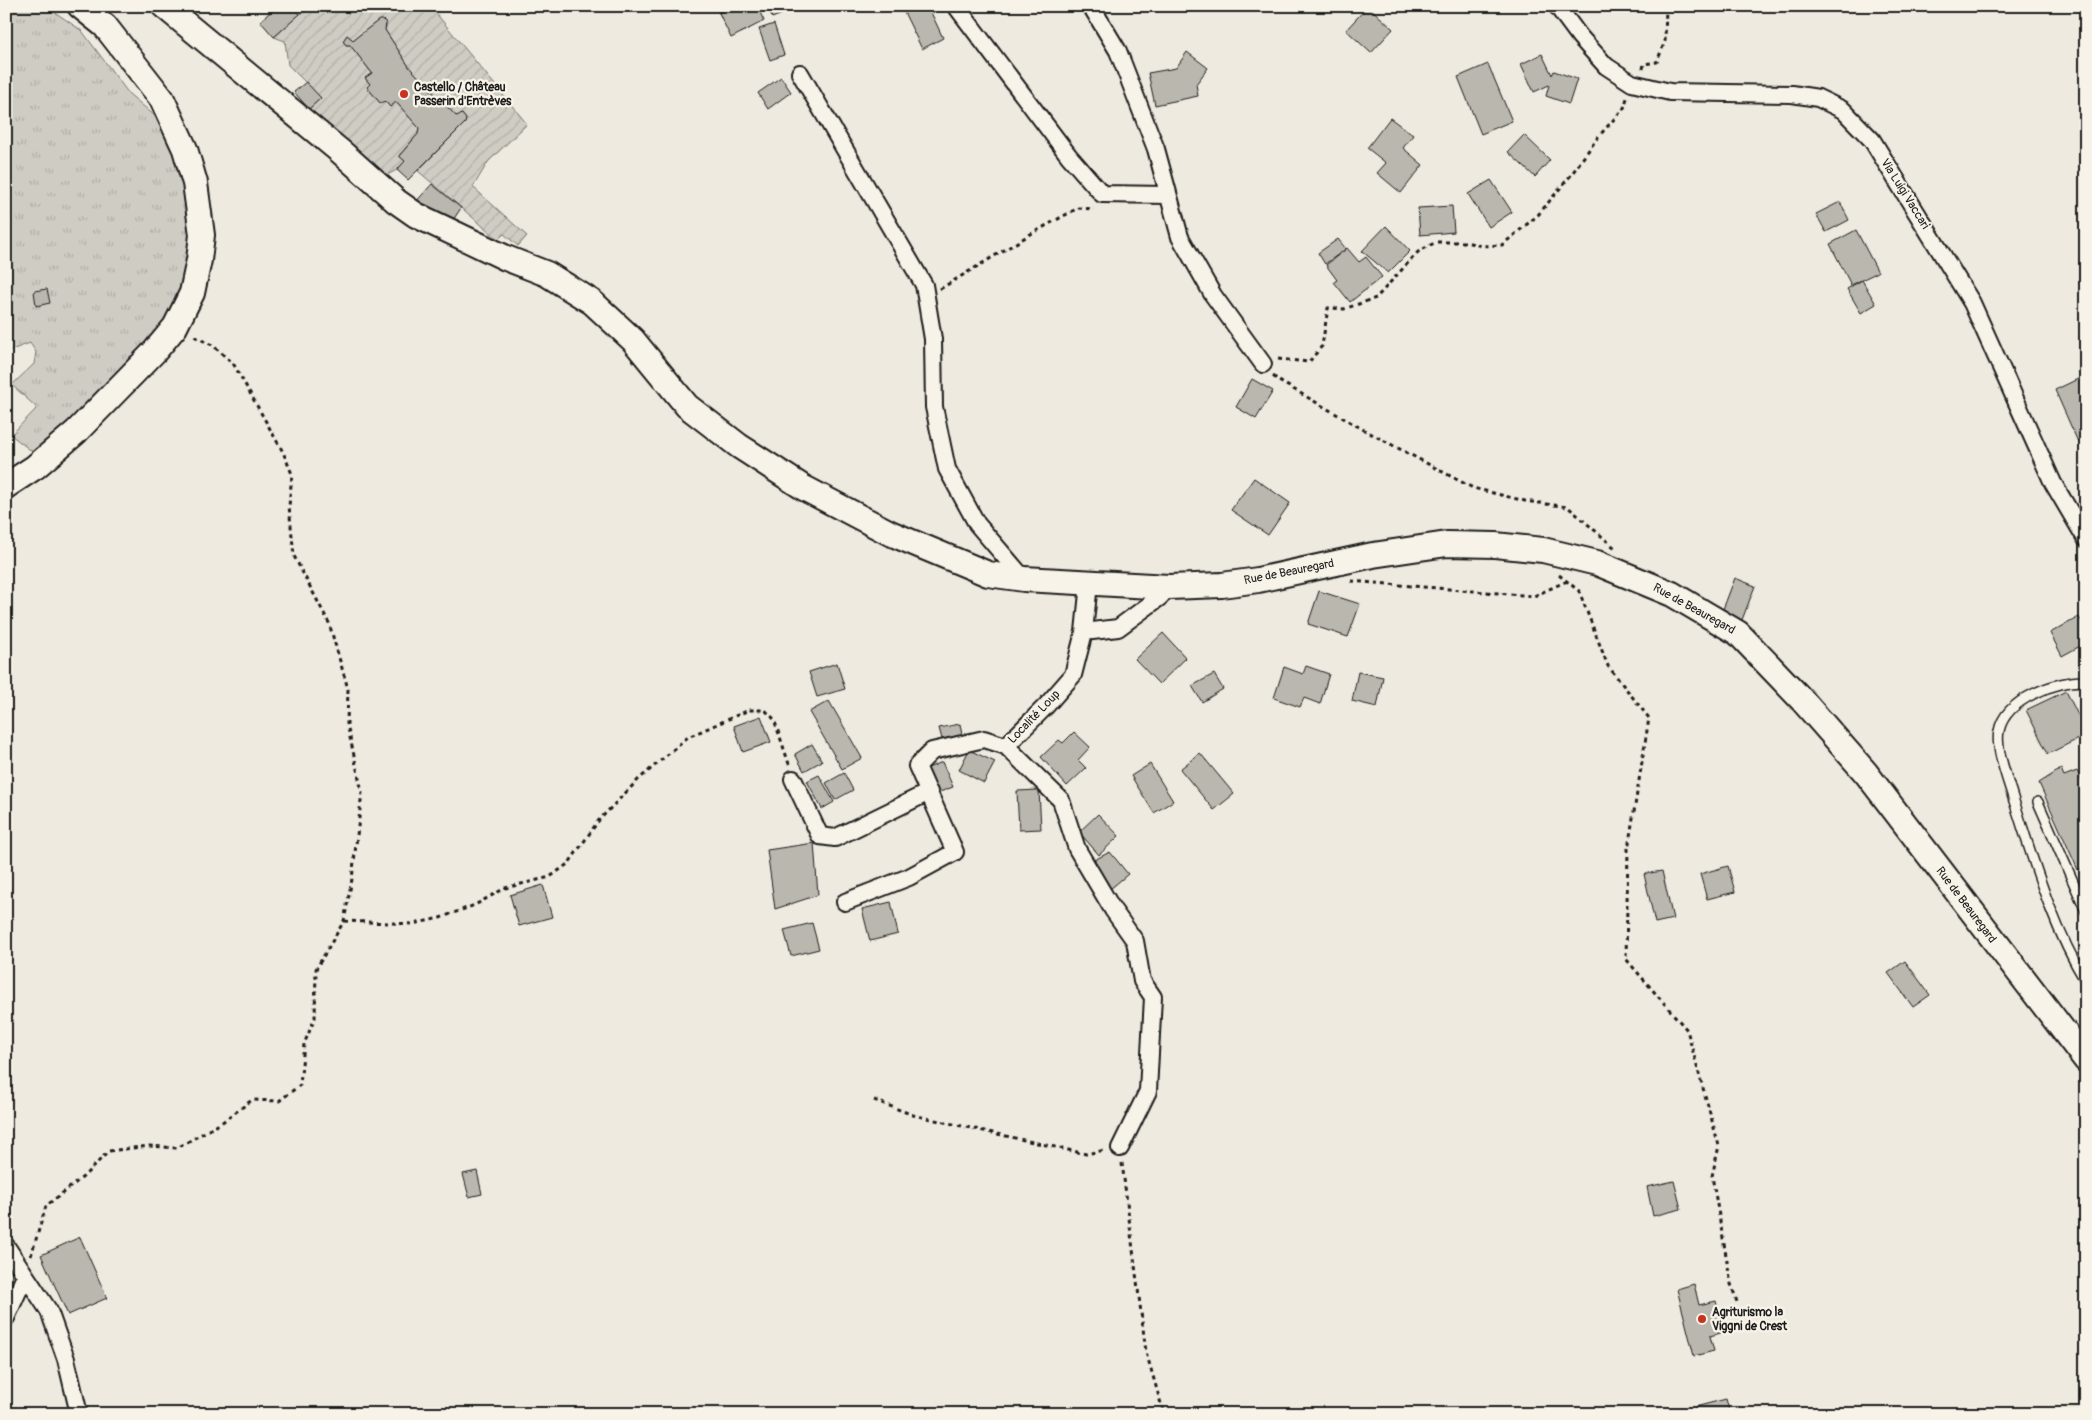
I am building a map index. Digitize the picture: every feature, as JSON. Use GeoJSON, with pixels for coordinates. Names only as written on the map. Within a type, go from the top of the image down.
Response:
{"type":"FeatureCollection","features":[{"type":"Feature","properties":{"kind":"street"},"geometry":{"type":"LineString","coordinates":[[6,486],[35,467],[76,432],[175,327],[192,292],[199,260],[202,235],[195,183],[185,150],[162,100],[103,16],[80,6]]}},
{"type":"Feature","properties":{"kind":"street","name":"Rue de Beauregard"},"geometry":{"type":"LineString","coordinates":[[164,6],[416,215],[506,258],[547,274],[592,302],[633,340],[687,406],[738,446],[804,488],[890,533],[988,574],[1024,579],[1169,587],[1222,585],[1258,580],[1373,555],[1447,544],[1495,545],[1543,550],[1597,562],[1672,594],[1738,633],[1803,701],[1866,774],[2086,1060]]}},
{"type":"Feature","properties":{"kind":"street"},"geometry":{"type":"LineString","coordinates":[[956,6],[1063,148],[1102,194],[1167,195]]}},
{"type":"Feature","properties":{"kind":"street"},"geometry":{"type":"LineString","coordinates":[[1091,6],[1118,51],[1156,148],[1167,195],[1180,236],[1213,295],[1263,364]]}},
{"type":"Feature","properties":{"kind":"street","name":"Via Luigi Vaccari"},"geometry":{"type":"LineString","coordinates":[[1556,6],[1580,38],[1606,66],[1632,83],[1670,92],[1792,94],[1818,98],[1843,110],[1872,140],[1972,303],[2053,483],[2086,539]]}},
{"type":"Feature","properties":{"kind":"street"},"geometry":{"type":"LineString","coordinates":[[800,73],[924,285],[933,339],[934,408],[947,470],[978,524],[1024,579]]}},
{"type":"Feature","properties":{"kind":"street","name":"Localité Loup"},"geometry":{"type":"LineString","coordinates":[[845,902],[909,877],[955,852],[918,766],[932,751],[984,739],[1006,746],[1046,706],[1073,675],[1084,632],[1089,583]]}},
{"type":"Feature","properties":{"kind":"street"},"geometry":{"type":"LineString","coordinates":[[1084,632],[1118,628],[1169,587]]}},
{"type":"Feature","properties":{"kind":"street"},"geometry":{"type":"LineString","coordinates":[[1006,746],[1061,800],[1077,849],[1113,910],[1135,941],[1142,982],[1153,997],[1148,1091],[1120,1148]]}},
{"type":"Feature","properties":{"kind":"street"},"geometry":{"type":"LineString","coordinates":[[793,779],[820,836],[835,838],[929,792]]}},
{"type":"Feature","properties":{"kind":"street"},"geometry":{"type":"LineString","coordinates":[[6,1246],[48,1310],[66,1359],[79,1414]]}},
{"type":"Feature","properties":{"kind":"street"},"geometry":{"type":"LineString","coordinates":[[6,1318],[26,1276]]}},
{"type":"Feature","properties":{"kind":"lane"},"geometry":{"type":"LineString","coordinates":[[2086,681],[2072,681],[2051,686],[2014,706],[2004,717],[1998,732],[2001,757],[2044,894],[2086,982]]}},
{"type":"Feature","properties":{"kind":"lane"},"geometry":{"type":"LineString","coordinates":[[2038,802],[2086,911]]}},
{"type":"Feature","properties":{"kind":"path"},"geometry":{"type":"LineString","coordinates":[[1619,552],[1568,507],[1525,501],[1473,488],[1366,431],[1279,381],[1263,364],[1270,358],[1309,362],[1322,346],[1328,308],[1344,309],[1376,298],[1418,252],[1436,242],[1466,242],[1481,246],[1502,244],[1538,215],[1571,175],[1598,137],[1624,108],[1632,83],[1644,64],[1657,62],[1665,40],[1666,6]]}},
{"type":"Feature","properties":{"kind":"path"},"geometry":{"type":"LineString","coordinates":[[924,285],[941,289],[1029,235],[1078,208],[1096,209]]}},
{"type":"Feature","properties":{"kind":"path"},"geometry":{"type":"LineString","coordinates":[[26,1276],[46,1206],[83,1177],[109,1151],[149,1146],[177,1148],[221,1123],[252,1100],[280,1101],[300,1085],[304,1044],[315,1018],[316,969],[344,921],[352,879],[362,792],[347,724],[348,689],[329,623],[294,556],[289,506],[292,474],[284,452],[233,362],[212,346],[175,327]]}},
{"type":"Feature","properties":{"kind":"path"},"geometry":{"type":"LineString","coordinates":[[1554,570],[1579,592],[1608,666],[1649,718],[1628,849],[1626,959],[1686,1030],[1719,1146],[1712,1176],[1731,1284],[1738,1305]]}},
{"type":"Feature","properties":{"kind":"path"},"geometry":{"type":"LineString","coordinates":[[1345,581],[1534,596],[1567,581]]}},
{"type":"Feature","properties":{"kind":"path"},"geometry":{"type":"LineString","coordinates":[[344,921],[413,924],[440,918],[476,905],[505,888],[550,877],[569,863],[599,820],[638,780],[688,736],[749,710],[764,710],[774,719],[793,779]]}},
{"type":"Feature","properties":{"kind":"path"},"geometry":{"type":"LineString","coordinates":[[874,1100],[913,1115],[1086,1154],[1120,1148],[1146,1352],[1164,1414]]}},
{"type":"Feature","properties":{"kind":"green space"},"geometry":{"type":"Polygon","coordinates":[[[6,6],[46,6],[82,31],[129,94],[161,121],[180,169],[187,202],[191,245],[184,283],[166,322],[132,362],[64,430],[34,453],[11,435],[37,408],[12,385],[34,364],[36,352],[30,343],[6,352],[6,6]]]}},
{"type":"Feature","properties":{"kind":"green space"},"geometry":{"type":"Polygon","coordinates":[[[318,6],[430,6],[527,124],[488,162],[473,187],[527,236],[518,246],[504,234],[498,239],[418,171],[465,123],[466,119],[462,114],[456,116],[410,68],[385,30],[387,25],[385,21],[379,20],[353,40],[347,35],[343,41],[346,45],[350,45],[372,73],[365,78],[370,84],[367,87],[380,103],[385,101],[390,107],[396,102],[419,128],[418,134],[399,155],[405,161],[397,170],[385,176],[309,109],[321,98],[288,65],[285,41],[274,37],[300,14],[318,6]]]}},
{"type":"Feature","properties":{"kind":"building"},"geometry":{"type":"Polygon","coordinates":[[[277,6],[293,6],[300,14],[274,37],[260,21],[277,6]]]}},
{"type":"Feature","properties":{"kind":"building"},"geometry":{"type":"Polygon","coordinates":[[[716,6],[730,6],[719,13],[716,6]]]}},
{"type":"Feature","properties":{"kind":"building"},"geometry":{"type":"Polygon","coordinates":[[[730,6],[757,6],[764,21],[731,38],[719,13],[730,6]]]}},
{"type":"Feature","properties":{"kind":"building"},"geometry":{"type":"Polygon","coordinates":[[[767,6],[796,6],[797,8],[772,18],[767,6]]]}},
{"type":"Feature","properties":{"kind":"building"},"geometry":{"type":"Polygon","coordinates":[[[901,6],[928,6],[943,38],[922,49],[901,6]]]}},
{"type":"Feature","properties":{"kind":"building"},"geometry":{"type":"Polygon","coordinates":[[[1368,6],[1393,29],[1371,53],[1346,30],[1368,6]]]}},
{"type":"Feature","properties":{"kind":"building","name":"Castello / Château Passerin d'Entrèves"},"geometry":{"type":"Polygon","coordinates":[[[379,20],[383,20],[386,23],[385,30],[410,68],[456,116],[462,114],[466,119],[465,123],[408,180],[397,170],[405,161],[399,156],[418,134],[419,128],[396,102],[390,107],[385,101],[380,103],[367,87],[370,84],[365,78],[372,73],[350,45],[346,45],[343,41],[347,35],[353,40],[379,20]]]}},
{"type":"Feature","properties":{"kind":"building"},"geometry":{"type":"Polygon","coordinates":[[[774,24],[784,55],[770,60],[759,29],[774,24]]]}},
{"type":"Feature","properties":{"kind":"building"},"geometry":{"type":"Polygon","coordinates":[[[1187,52],[1208,68],[1196,84],[1198,96],[1155,105],[1148,73],[1176,68],[1187,52]]]}},
{"type":"Feature","properties":{"kind":"building"},"geometry":{"type":"Polygon","coordinates":[[[1542,54],[1552,75],[1554,71],[1577,79],[1569,104],[1546,96],[1549,85],[1534,92],[1521,64],[1542,54]]]}},
{"type":"Feature","properties":{"kind":"building"},"geometry":{"type":"Polygon","coordinates":[[[1488,64],[1512,121],[1481,134],[1458,77],[1488,64]]]}},
{"type":"Feature","properties":{"kind":"building"},"geometry":{"type":"Polygon","coordinates":[[[781,77],[791,92],[768,109],[758,93],[781,77]]]}},
{"type":"Feature","properties":{"kind":"building"},"geometry":{"type":"Polygon","coordinates":[[[306,82],[321,98],[309,109],[294,92],[306,82]]]}},
{"type":"Feature","properties":{"kind":"building"},"geometry":{"type":"Polygon","coordinates":[[[1390,118],[1413,135],[1403,148],[1423,165],[1401,193],[1377,173],[1386,163],[1367,148],[1390,118]]]}},
{"type":"Feature","properties":{"kind":"building"},"geometry":{"type":"Polygon","coordinates":[[[1524,135],[1550,160],[1535,177],[1508,152],[1524,135]]]}},
{"type":"Feature","properties":{"kind":"building"},"geometry":{"type":"Polygon","coordinates":[[[1491,180],[1512,212],[1489,227],[1468,194],[1491,180]]]}},
{"type":"Feature","properties":{"kind":"building"},"geometry":{"type":"Polygon","coordinates":[[[432,184],[461,208],[451,223],[414,204],[432,184]]]}},
{"type":"Feature","properties":{"kind":"building"},"geometry":{"type":"Polygon","coordinates":[[[1840,202],[1849,220],[1826,232],[1816,214],[1840,202]]]}},
{"type":"Feature","properties":{"kind":"building"},"geometry":{"type":"Polygon","coordinates":[[[1452,206],[1454,232],[1420,235],[1418,208],[1452,206]]]}},
{"type":"Feature","properties":{"kind":"building"},"geometry":{"type":"Polygon","coordinates":[[[1386,226],[1410,251],[1388,273],[1362,251],[1386,226]]]}},
{"type":"Feature","properties":{"kind":"building"},"geometry":{"type":"Polygon","coordinates":[[[1856,230],[1878,272],[1851,285],[1830,244],[1856,230]]]}},
{"type":"Feature","properties":{"kind":"building"},"geometry":{"type":"Polygon","coordinates":[[[1338,239],[1346,249],[1325,264],[1318,253],[1338,239]]]}},
{"type":"Feature","properties":{"kind":"building"},"geometry":{"type":"Polygon","coordinates":[[[1347,248],[1359,262],[1366,257],[1382,277],[1350,302],[1334,282],[1337,280],[1326,265],[1347,248]]]}},
{"type":"Feature","properties":{"kind":"building"},"geometry":{"type":"Polygon","coordinates":[[[1862,280],[1876,304],[1861,313],[1847,289],[1862,280]]]}},
{"type":"Feature","properties":{"kind":"building"},"geometry":{"type":"Polygon","coordinates":[[[47,289],[50,303],[36,306],[34,291],[47,289]]]}},
{"type":"Feature","properties":{"kind":"building"},"geometry":{"type":"Polygon","coordinates":[[[2082,377],[2086,385],[2086,438],[2078,442],[2055,390],[2082,377]]]}},
{"type":"Feature","properties":{"kind":"building"},"geometry":{"type":"Polygon","coordinates":[[[1252,379],[1273,391],[1256,419],[1236,407],[1252,379]]]}},
{"type":"Feature","properties":{"kind":"building"},"geometry":{"type":"Polygon","coordinates":[[[1254,478],[1290,503],[1268,535],[1231,510],[1254,478]]]}},
{"type":"Feature","properties":{"kind":"building"},"geometry":{"type":"Polygon","coordinates":[[[1735,578],[1755,586],[1740,625],[1720,617],[1735,578]]]}},
{"type":"Feature","properties":{"kind":"building"},"geometry":{"type":"Polygon","coordinates":[[[1319,591],[1360,604],[1348,637],[1308,624],[1319,591]]]}},
{"type":"Feature","properties":{"kind":"building"},"geometry":{"type":"Polygon","coordinates":[[[2079,617],[2082,622],[2086,620],[2086,652],[2082,645],[2062,656],[2050,633],[2079,617]]]}},
{"type":"Feature","properties":{"kind":"building"},"geometry":{"type":"Polygon","coordinates":[[[1163,633],[1186,658],[1159,684],[1135,659],[1163,633]]]}},
{"type":"Feature","properties":{"kind":"building"},"geometry":{"type":"Polygon","coordinates":[[[837,663],[845,689],[817,697],[809,672],[837,663]]]}},
{"type":"Feature","properties":{"kind":"building"},"geometry":{"type":"Polygon","coordinates":[[[1306,666],[1329,674],[1320,704],[1304,698],[1300,707],[1274,698],[1284,667],[1303,674],[1306,666]]]}},
{"type":"Feature","properties":{"kind":"building"},"geometry":{"type":"Polygon","coordinates":[[[1358,672],[1383,677],[1377,707],[1352,701],[1358,672]]]}},
{"type":"Feature","properties":{"kind":"building"},"geometry":{"type":"Polygon","coordinates":[[[1214,674],[1223,689],[1202,702],[1192,686],[1214,674]]]}},
{"type":"Feature","properties":{"kind":"building"},"geometry":{"type":"Polygon","coordinates":[[[2066,691],[2086,731],[2086,750],[2080,738],[2048,754],[2026,710],[2066,691]]]}},
{"type":"Feature","properties":{"kind":"building"},"geometry":{"type":"Polygon","coordinates":[[[829,701],[862,758],[842,769],[809,712],[829,701]]]}},
{"type":"Feature","properties":{"kind":"building"},"geometry":{"type":"Polygon","coordinates":[[[761,716],[771,742],[743,752],[734,726],[761,716]]]}},
{"type":"Feature","properties":{"kind":"building"},"geometry":{"type":"Polygon","coordinates":[[[960,724],[962,735],[942,739],[939,728],[960,724]]]}},
{"type":"Feature","properties":{"kind":"building"},"geometry":{"type":"Polygon","coordinates":[[[1074,732],[1090,747],[1078,760],[1086,768],[1067,786],[1041,757],[1059,740],[1063,743],[1074,732]]]}},
{"type":"Feature","properties":{"kind":"building"},"geometry":{"type":"Polygon","coordinates":[[[812,744],[822,761],[804,771],[795,754],[812,744]]]}},
{"type":"Feature","properties":{"kind":"building"},"geometry":{"type":"Polygon","coordinates":[[[969,750],[995,762],[984,783],[959,770],[969,750]]]}},
{"type":"Feature","properties":{"kind":"building"},"geometry":{"type":"Polygon","coordinates":[[[1200,753],[1234,794],[1214,810],[1180,769],[1200,753]]]}},
{"type":"Feature","properties":{"kind":"building"},"geometry":{"type":"Polygon","coordinates":[[[942,762],[953,787],[937,793],[926,769],[942,762]]]}},
{"type":"Feature","properties":{"kind":"building"},"geometry":{"type":"Polygon","coordinates":[[[1150,764],[1173,801],[1154,813],[1131,776],[1150,764]]]}},
{"type":"Feature","properties":{"kind":"building"},"geometry":{"type":"Polygon","coordinates":[[[2061,769],[2064,776],[2077,771],[2086,788],[2086,874],[2083,868],[2078,870],[2039,783],[2061,769]]]}},
{"type":"Feature","properties":{"kind":"building"},"geometry":{"type":"Polygon","coordinates":[[[844,773],[853,790],[835,800],[826,783],[844,773]]]}},
{"type":"Feature","properties":{"kind":"building"},"geometry":{"type":"Polygon","coordinates":[[[819,775],[834,802],[822,809],[807,781],[819,775]]]}},
{"type":"Feature","properties":{"kind":"building"},"geometry":{"type":"Polygon","coordinates":[[[1039,790],[1041,829],[1019,830],[1017,791],[1039,790]]]}},
{"type":"Feature","properties":{"kind":"building"},"geometry":{"type":"Polygon","coordinates":[[[1098,814],[1119,836],[1099,855],[1079,832],[1098,814]]]}},
{"type":"Feature","properties":{"kind":"building"},"geometry":{"type":"Polygon","coordinates":[[[814,843],[818,895],[775,909],[767,850],[814,843]]]}},
{"type":"Feature","properties":{"kind":"building"},"geometry":{"type":"Polygon","coordinates":[[[1110,852],[1128,874],[1109,890],[1094,860],[1110,852]]]}},
{"type":"Feature","properties":{"kind":"building"},"geometry":{"type":"Polygon","coordinates":[[[1728,866],[1735,892],[1707,899],[1700,874],[1728,866]]]}},
{"type":"Feature","properties":{"kind":"building"},"geometry":{"type":"Polygon","coordinates":[[[1662,871],[1673,919],[1655,923],[1644,874],[1662,871]]]}},
{"type":"Feature","properties":{"kind":"building"},"geometry":{"type":"Polygon","coordinates":[[[543,885],[552,917],[519,926],[510,895],[543,885]]]}},
{"type":"Feature","properties":{"kind":"building"},"geometry":{"type":"Polygon","coordinates":[[[2086,885],[2086,900],[2080,888],[2086,885]]]}},
{"type":"Feature","properties":{"kind":"building"},"geometry":{"type":"Polygon","coordinates":[[[891,902],[898,934],[870,941],[862,909],[891,902]]]}},
{"type":"Feature","properties":{"kind":"building"},"geometry":{"type":"Polygon","coordinates":[[[812,923],[819,949],[791,956],[784,930],[812,923]]]}},
{"type":"Feature","properties":{"kind":"building"},"geometry":{"type":"Polygon","coordinates":[[[1905,961],[1930,995],[1913,1007],[1888,973],[1905,961]]]}},
{"type":"Feature","properties":{"kind":"building"},"geometry":{"type":"Polygon","coordinates":[[[477,1171],[482,1194],[469,1197],[463,1174],[477,1171]]]}},
{"type":"Feature","properties":{"kind":"building"},"geometry":{"type":"Polygon","coordinates":[[[1674,1181],[1681,1209],[1653,1216],[1647,1187],[1674,1181]]]}},
{"type":"Feature","properties":{"kind":"building"},"geometry":{"type":"Polygon","coordinates":[[[80,1237],[107,1298],[68,1315],[41,1255],[80,1237]]]}},
{"type":"Feature","properties":{"kind":"building","name":"Agriturismo la Viggni de Crest"},"geometry":{"type":"Polygon","coordinates":[[[1694,1284],[1699,1305],[1716,1301],[1724,1332],[1710,1336],[1714,1351],[1694,1356],[1677,1289],[1694,1284]]]}},
{"type":"Feature","properties":{"kind":"building"},"geometry":{"type":"Polygon","coordinates":[[[1726,1399],[1730,1414],[1697,1414],[1695,1407],[1726,1399]]]}},
{"type":"Feature","properties":{"kind":"place","name":"Castello / Château Passerin d'Entrèves"},"geometry":{"type":"Point","coordinates":[404,94]}},
{"type":"Feature","properties":{"kind":"place","name":"Agriturismo la Viggni de Crest"},"geometry":{"type":"Point","coordinates":[1702,1319]}}]}
